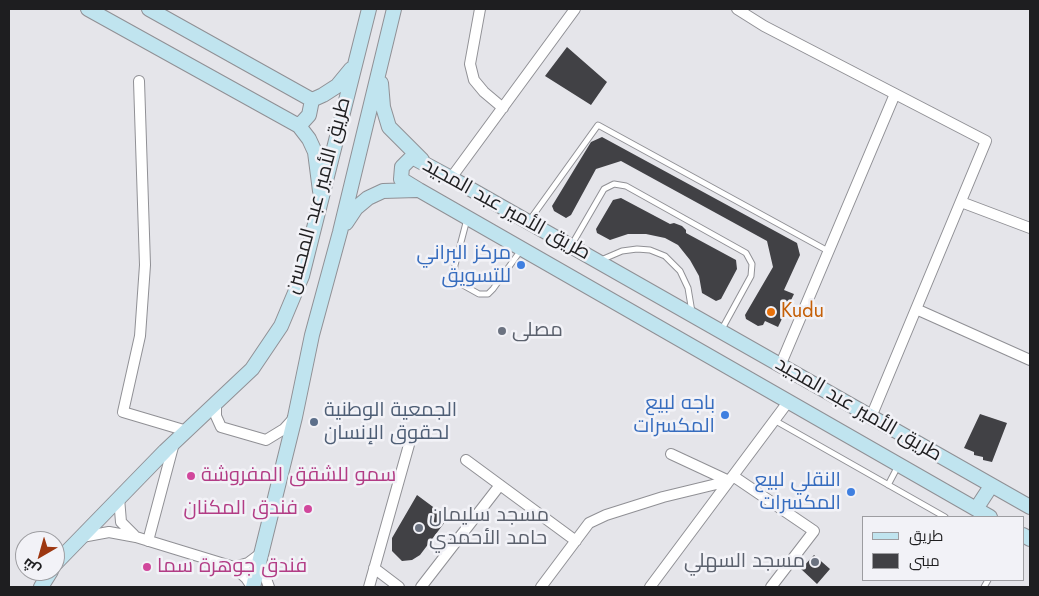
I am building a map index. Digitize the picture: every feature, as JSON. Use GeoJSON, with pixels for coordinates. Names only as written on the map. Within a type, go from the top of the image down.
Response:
{"type":"FeatureCollection","features":[{"type":"Feature","properties":{"kind":"main road"},"geometry":{"type":"LineString","coordinates":[[88,9],[300,126],[315,152],[321,200]]}},
{"type":"Feature","properties":{"kind":"main road"},"geometry":{"type":"LineString","coordinates":[[149,9],[312,100]]}},
{"type":"Feature","properties":{"kind":"main road","name":"طريق الأمير عبد المحسن"},"geometry":{"type":"LineString","coordinates":[[65,554],[174,443],[252,369],[281,326],[302,276],[369,9]]}},
{"type":"Feature","properties":{"kind":"main road","name":"طريق الأمير عبد المحسن"},"geometry":{"type":"LineString","coordinates":[[252,587],[295,417],[312,335],[340,232],[394,9]]}},
{"type":"Feature","properties":{"kind":"main road"},"geometry":{"type":"LineString","coordinates":[[312,100],[337,86],[354,64]]}},
{"type":"Feature","properties":{"kind":"main road"},"geometry":{"type":"LineString","coordinates":[[380,70],[383,107],[389,127],[432,168]]}},
{"type":"Feature","properties":{"kind":"main road"},"geometry":{"type":"LineString","coordinates":[[300,126],[309,115],[312,100]]}},
{"type":"Feature","properties":{"kind":"main road","name":"طريق الأمير عبد المجيد"},"geometry":{"type":"LineString","coordinates":[[988,516],[419,190],[401,179],[402,167],[412,157],[1030,507]]}},
{"type":"Feature","properties":{"kind":"main road"},"geometry":{"type":"LineString","coordinates":[[340,232],[356,208],[368,198],[383,191],[419,190]]}},
{"type":"Feature","properties":{"kind":"main road"},"geometry":{"type":"LineString","coordinates":[[976,509],[991,486]]}},
{"type":"Feature","properties":{"kind":"street"},"geometry":{"type":"LineString","coordinates":[[480,9],[470,64],[474,80],[502,108]]}},
{"type":"Feature","properties":{"kind":"street"},"geometry":{"type":"LineString","coordinates":[[450,178],[576,9]]}},
{"type":"Feature","properties":{"kind":"street"},"geometry":{"type":"LineString","coordinates":[[737,9],[764,26],[986,141],[871,417]]}},
{"type":"Feature","properties":{"kind":"street"},"geometry":{"type":"LineString","coordinates":[[139,81],[145,265],[140,336],[123,412],[187,431]]}},
{"type":"Feature","properties":{"kind":"street"},"geometry":{"type":"LineString","coordinates":[[780,366],[895,94]]}},
{"type":"Feature","properties":{"kind":"street"},"geometry":{"type":"LineString","coordinates":[[961,202],[1030,228]]}},
{"type":"Feature","properties":{"kind":"street"},"geometry":{"type":"LineString","coordinates":[[916,309],[1030,360]]}},
{"type":"Feature","properties":{"kind":"street"},"geometry":{"type":"LineString","coordinates":[[650,587],[788,402]]}},
{"type":"Feature","properties":{"kind":"street"},"geometry":{"type":"LineString","coordinates":[[216,404],[216,416],[222,427],[266,440],[284,429],[295,417]]}},
{"type":"Feature","properties":{"kind":"street"},"geometry":{"type":"LineString","coordinates":[[369,587],[412,434]]}},
{"type":"Feature","properties":{"kind":"street"},"geometry":{"type":"LineString","coordinates":[[148,541],[174,443]]}},
{"type":"Feature","properties":{"kind":"street"},"geometry":{"type":"LineString","coordinates":[[671,454],[731,479],[814,531],[770,587]]}},
{"type":"Feature","properties":{"kind":"street"},"geometry":{"type":"LineString","coordinates":[[466,460],[576,541]]}},
{"type":"Feature","properties":{"kind":"street"},"geometry":{"type":"LineString","coordinates":[[541,587],[589,523],[606,515],[663,497],[731,479]]}},
{"type":"Feature","properties":{"kind":"street"},"geometry":{"type":"LineString","coordinates":[[421,587],[500,485]]}},
{"type":"Feature","properties":{"kind":"street"},"geometry":{"type":"LineString","coordinates":[[119,498],[121,522],[136,537]]}},
{"type":"Feature","properties":{"kind":"street"},"geometry":{"type":"LineString","coordinates":[[82,537],[109,532],[136,537],[234,567],[246,578],[252,587]]}},
{"type":"Feature","properties":{"kind":"street"},"geometry":{"type":"LineString","coordinates":[[234,567],[260,556],[269,587]]}},
{"type":"Feature","properties":{"kind":"street"},"geometry":{"type":"LineString","coordinates":[[374,568],[399,587]]}},
{"type":"Feature","properties":{"kind":"lane"},"geometry":{"type":"LineString","coordinates":[[528,222],[598,125],[828,251]]}},
{"type":"Feature","properties":{"kind":"lane"},"geometry":{"type":"LineString","coordinates":[[570,246],[604,189],[614,184],[626,186],[746,253],[752,264],[751,276],[720,332]]}},
{"type":"Feature","properties":{"kind":"lane"},"geometry":{"type":"LineString","coordinates":[[468,219],[454,274],[461,284],[479,294],[488,294],[521,250]]}},
{"type":"Feature","properties":{"kind":"lane"},"geometry":{"type":"LineString","coordinates":[[597,262],[622,251],[637,248],[650,250],[665,256],[680,271],[688,288],[693,315]]}},
{"type":"Feature","properties":{"kind":"lane"},"geometry":{"type":"LineString","coordinates":[[774,420],[943,516]]}},
{"type":"Feature","properties":{"kind":"lane"},"geometry":{"type":"LineString","coordinates":[[888,485],[899,466]]}},
{"type":"Feature","properties":{"kind":"building"},"geometry":{"type":"Polygon","coordinates":[[[567,47],[607,82],[591,105],[545,76],[567,47]]]}},
{"type":"Feature","properties":{"kind":"building"},"geometry":{"type":"Polygon","coordinates":[[[602,137],[797,243],[800,255],[784,290],[794,294],[778,327],[765,321],[763,325],[758,326],[746,319],[745,315],[773,267],[767,241],[621,161],[596,169],[571,215],[566,218],[554,211],[552,206],[591,142],[602,137]]]}},
{"type":"Feature","properties":{"kind":"building"},"geometry":{"type":"Polygon","coordinates":[[[621,198],[670,224],[674,223],[682,226],[686,233],[736,260],[737,269],[721,299],[716,301],[702,293],[699,276],[690,260],[678,245],[665,238],[646,234],[628,234],[610,240],[597,233],[596,229],[613,200],[621,198]]]}},
{"type":"Feature","properties":{"kind":"building"},"geometry":{"type":"Polygon","coordinates":[[[980,414],[1007,423],[992,462],[983,460],[983,457],[974,455],[974,452],[964,448],[980,414]]]}},
{"type":"Feature","properties":{"kind":"building","name":"مسجد سليمان حامد الأحمدي"},"geometry":{"type":"Polygon","coordinates":[[[417,495],[448,518],[420,555],[412,560],[402,561],[392,551],[392,538],[417,495]]]}},
{"type":"Feature","properties":{"kind":"building","name":"مسجد السهلي"},"geometry":{"type":"Polygon","coordinates":[[[814,555],[830,569],[817,584],[801,569],[814,555]]]}},
{"type":"Feature","properties":{"kind":"place","name":"مركز البراني للتسويق"},"geometry":{"type":"Point","coordinates":[521,265]}},
{"type":"Feature","properties":{"kind":"place","name":"Kudu"},"geometry":{"type":"Point","coordinates":[771,312]}},
{"type":"Feature","properties":{"kind":"place","name":"مصلى"},"geometry":{"type":"Point","coordinates":[502,331]}},
{"type":"Feature","properties":{"kind":"place","name":"باجه لبيع المكسرات"},"geometry":{"type":"Point","coordinates":[725,415]}},
{"type":"Feature","properties":{"kind":"place","name":"الجمعية الوطنية لحقوق الإنسان"},"geometry":{"type":"Point","coordinates":[314,422]}},
{"type":"Feature","properties":{"kind":"place","name":"سمو للشقق المفروشة"},"geometry":{"type":"Point","coordinates":[191,476]}},
{"type":"Feature","properties":{"kind":"place","name":"النقلي لبيع المكسرات"},"geometry":{"type":"Point","coordinates":[851,492]}},
{"type":"Feature","properties":{"kind":"place","name":"فندق المكنان"},"geometry":{"type":"Point","coordinates":[308,509]}},
{"type":"Feature","properties":{"kind":"place","name":"مسجد سليمان حامد الأحمدي"},"geometry":{"type":"Point","coordinates":[419,528]}},
{"type":"Feature","properties":{"kind":"place","name":"مسجد السهلي"},"geometry":{"type":"Point","coordinates":[815,562]}},
{"type":"Feature","properties":{"kind":"place","name":"فندق جوهرة سما"},"geometry":{"type":"Point","coordinates":[147,567]}}]}
